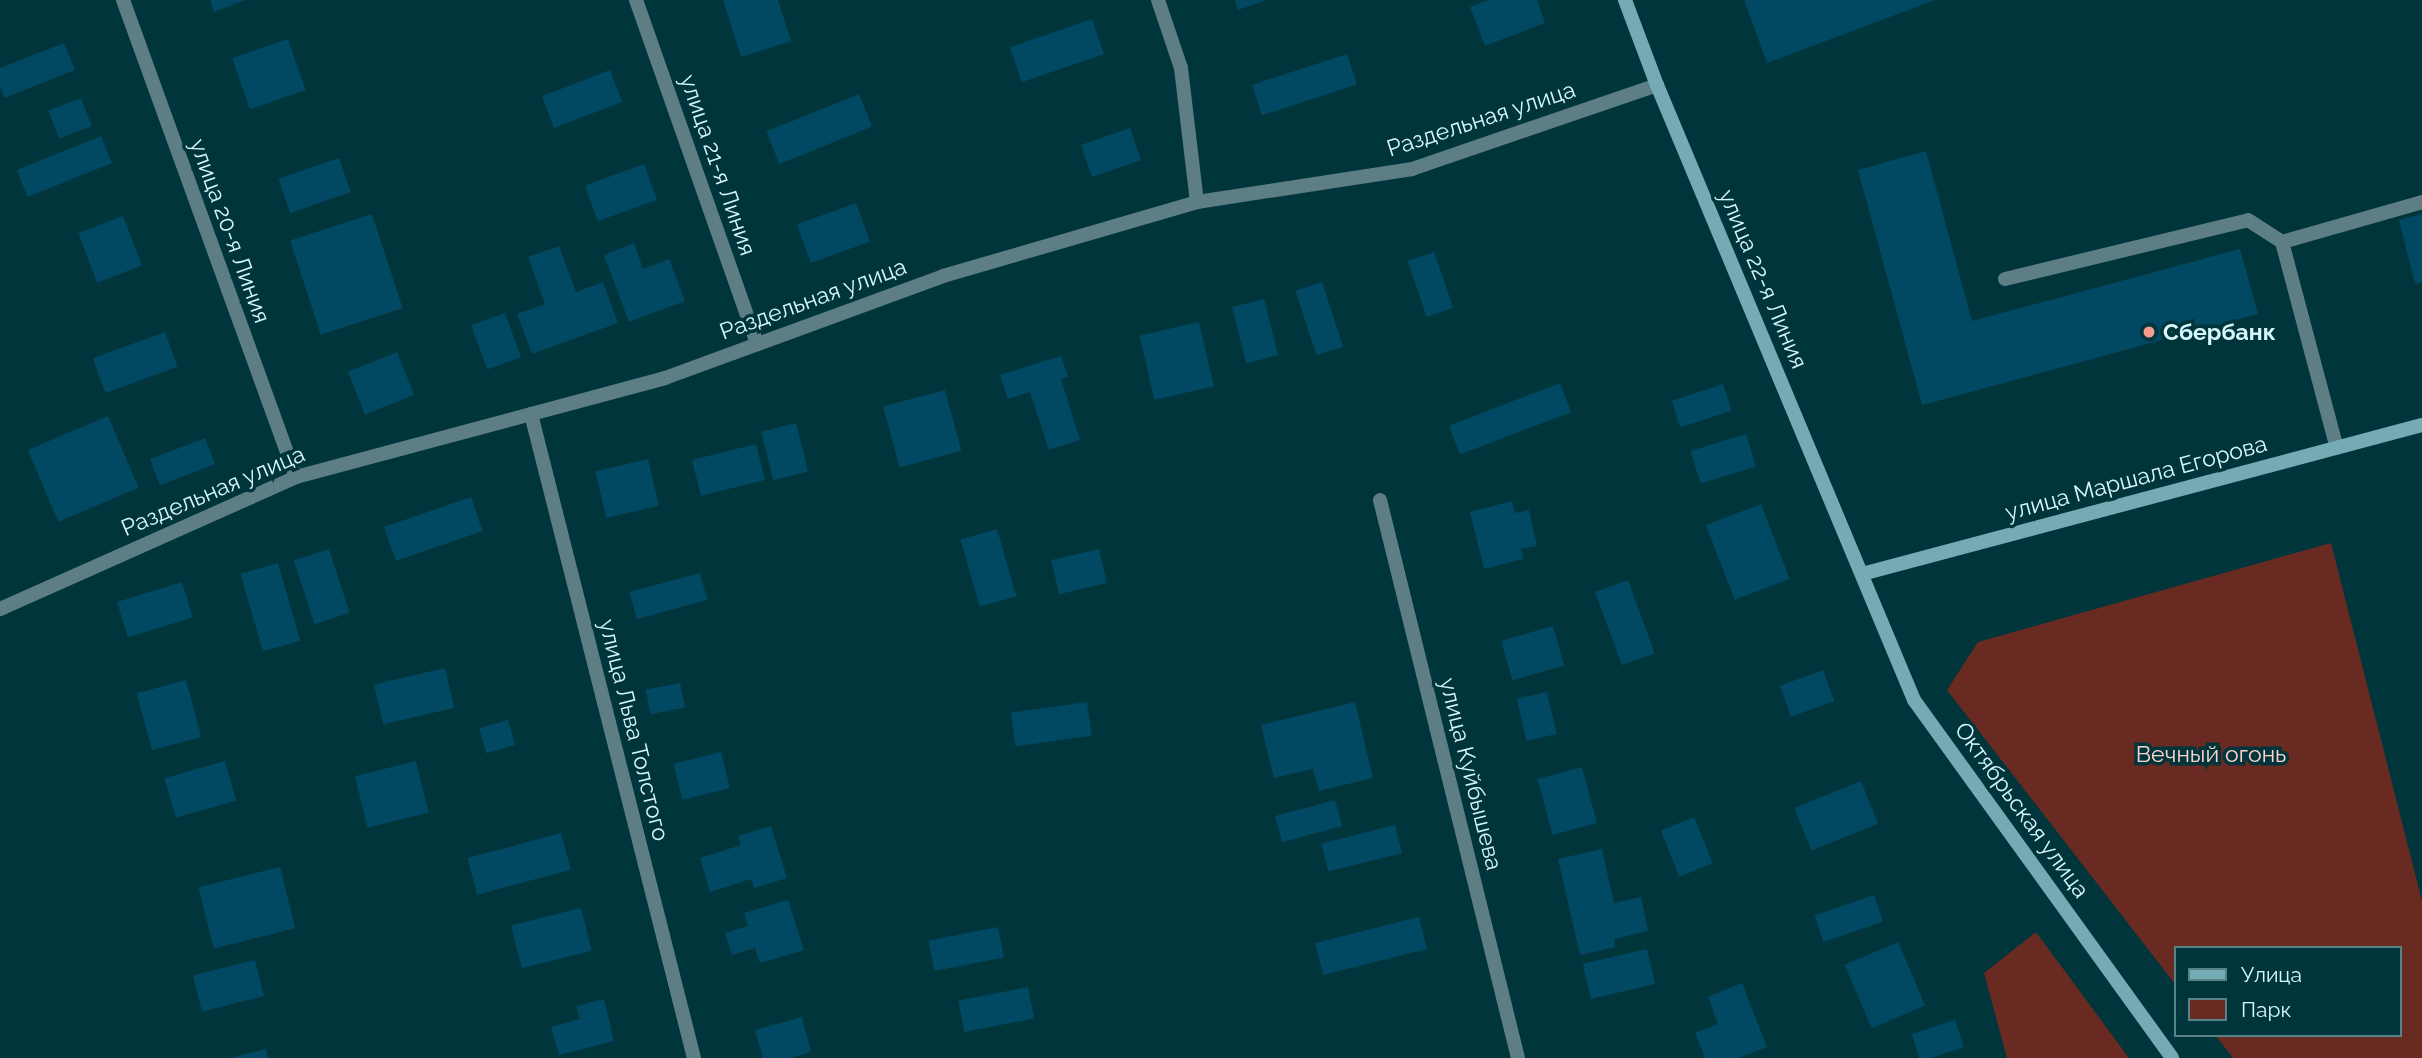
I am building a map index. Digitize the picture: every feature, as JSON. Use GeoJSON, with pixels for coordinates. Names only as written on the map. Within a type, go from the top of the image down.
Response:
{"type":"FeatureCollection","features":[{"type":"Feature","properties":{"kind":"main road","name":"улица 22-я Линия"},"geometry":{"type":"LineString","coordinates":[[1625,0],[1657,85],[1862,574]]}},
{"type":"Feature","properties":{"kind":"main road","name":"улица Маршала Егорова"},"geometry":{"type":"LineString","coordinates":[[1862,574],[2422,425]]}},
{"type":"Feature","properties":{"kind":"main road","name":"Октябрьская улица"},"geometry":{"type":"LineString","coordinates":[[1862,574],[1914,700],[2172,1058]]}},
{"type":"Feature","properties":{"kind":"street","name":"улица 20-я Линия"},"geometry":{"type":"LineString","coordinates":[[122,0],[296,477]]}},
{"type":"Feature","properties":{"kind":"street","name":"улица 21-я Линия"},"geometry":{"type":"LineString","coordinates":[[636,0],[757,344]]}},
{"type":"Feature","properties":{"kind":"street"},"geometry":{"type":"LineString","coordinates":[[1158,0],[1181,68],[1197,202]]}},
{"type":"Feature","properties":{"kind":"street","name":"Раздельная улица"},"geometry":{"type":"LineString","coordinates":[[0,608],[296,477],[665,378],[943,276],[1197,202],[1412,169],[1657,85]]}},
{"type":"Feature","properties":{"kind":"street"},"geometry":{"type":"LineString","coordinates":[[2282,242],[2422,202]]}},
{"type":"Feature","properties":{"kind":"street"},"geometry":{"type":"LineString","coordinates":[[2005,279],[2248,220],[2282,242],[2337,448]]}},
{"type":"Feature","properties":{"kind":"street","name":"улица Льва Толстого"},"geometry":{"type":"LineString","coordinates":[[531,414],[694,1058]]}},
{"type":"Feature","properties":{"kind":"street","name":"улица Куйбышева"},"geometry":{"type":"LineString","coordinates":[[1380,500],[1518,1058]]}},
{"type":"Feature","properties":{"kind":"green space","name":"Вечный огонь"},"geometry":{"type":"Polygon","coordinates":[[[2331,543],[2422,901],[2422,1058],[2233,1058],[2217,1037],[2401,1037],[2401,946],[2174,946],[2174,983],[1947,690],[1978,642],[2331,543]]]}},
{"type":"Feature","properties":{"kind":"green space"},"geometry":{"type":"Polygon","coordinates":[[[2036,932],[2129,1058],[2007,1058],[1984,973],[2036,932]]]}},
{"type":"Feature","properties":{"kind":"building"},"geometry":{"type":"Polygon","coordinates":[[[210,0],[245,0],[214,12],[210,0]]]}},
{"type":"Feature","properties":{"kind":"building"},"geometry":{"type":"Polygon","coordinates":[[[723,0],[778,0],[791,41],[741,57],[723,0]]]}},
{"type":"Feature","properties":{"kind":"building"},"geometry":{"type":"Polygon","coordinates":[[[1235,0],[1266,0],[1238,10],[1235,0]]]}},
{"type":"Feature","properties":{"kind":"building"},"geometry":{"type":"Polygon","coordinates":[[[1488,0],[1537,0],[1545,23],[1485,46],[1470,7],[1488,0]]]}},
{"type":"Feature","properties":{"kind":"building"},"geometry":{"type":"Polygon","coordinates":[[[1744,0],[1935,0],[1767,63],[1744,0]]]}},
{"type":"Feature","properties":{"kind":"building"},"geometry":{"type":"Polygon","coordinates":[[[1092,19],[1104,54],[1022,82],[1010,47],[1092,19]]]}},
{"type":"Feature","properties":{"kind":"building"},"geometry":{"type":"Polygon","coordinates":[[[288,39],[306,90],[250,109],[232,58],[288,39]]]}},
{"type":"Feature","properties":{"kind":"building"},"geometry":{"type":"Polygon","coordinates":[[[64,43],[75,70],[4,98],[0,86],[0,68],[64,43]]]}},
{"type":"Feature","properties":{"kind":"building"},"geometry":{"type":"Polygon","coordinates":[[[1347,54],[1357,84],[1262,115],[1252,85],[1347,54]]]}},
{"type":"Feature","properties":{"kind":"building"},"geometry":{"type":"Polygon","coordinates":[[[610,70],[622,102],[554,128],[542,96],[610,70]]]}},
{"type":"Feature","properties":{"kind":"building"},"geometry":{"type":"Polygon","coordinates":[[[859,94],[872,126],[779,164],[766,131],[859,94]]]}},
{"type":"Feature","properties":{"kind":"building"},"geometry":{"type":"Polygon","coordinates":[[[81,98],[92,126],[59,139],[48,111],[81,98]]]}},
{"type":"Feature","properties":{"kind":"building"},"geometry":{"type":"Polygon","coordinates":[[[1130,128],[1141,160],[1092,177],[1081,145],[1130,128]]]}},
{"type":"Feature","properties":{"kind":"building"},"geometry":{"type":"Polygon","coordinates":[[[101,136],[112,163],[27,197],[17,170],[101,136]]]}},
{"type":"Feature","properties":{"kind":"building"},"geometry":{"type":"Polygon","coordinates":[[[1926,151],[1972,321],[2240,249],[2258,314],[1922,405],[1858,170],[1926,151]]]}},
{"type":"Feature","properties":{"kind":"building"},"geometry":{"type":"Polygon","coordinates":[[[339,158],[351,192],[290,213],[278,179],[339,158]]]}},
{"type":"Feature","properties":{"kind":"building"},"geometry":{"type":"Polygon","coordinates":[[[644,164],[657,200],[598,221],[585,186],[644,164]]]}},
{"type":"Feature","properties":{"kind":"building"},"geometry":{"type":"Polygon","coordinates":[[[856,203],[870,242],[811,263],[797,225],[856,203]]]}},
{"type":"Feature","properties":{"kind":"building"},"geometry":{"type":"Polygon","coordinates":[[[372,214],[403,308],[321,335],[290,241],[372,214]]]}},
{"type":"Feature","properties":{"kind":"building"},"geometry":{"type":"Polygon","coordinates":[[[2422,214],[2422,282],[2415,284],[2399,220],[2422,214]]]}},
{"type":"Feature","properties":{"kind":"building"},"geometry":{"type":"Polygon","coordinates":[[[123,216],[142,265],[97,283],[78,233],[123,216]]]}},
{"type":"Feature","properties":{"kind":"building"},"geometry":{"type":"Polygon","coordinates":[[[634,243],[643,269],[669,259],[685,301],[629,322],[604,255],[634,243]]]}},
{"type":"Feature","properties":{"kind":"building"},"geometry":{"type":"Polygon","coordinates":[[[559,246],[576,292],[603,282],[618,323],[532,354],[517,314],[545,304],[528,257],[559,246]]]}},
{"type":"Feature","properties":{"kind":"building"},"geometry":{"type":"Polygon","coordinates":[[[1434,252],[1453,308],[1427,317],[1408,261],[1434,252]]]}},
{"type":"Feature","properties":{"kind":"building"},"geometry":{"type":"Polygon","coordinates":[[[1322,282],[1343,347],[1316,355],[1295,291],[1322,282]]]}},
{"type":"Feature","properties":{"kind":"building"},"geometry":{"type":"Polygon","coordinates":[[[1264,299],[1278,355],[1246,363],[1232,307],[1264,299]]]}},
{"type":"Feature","properties":{"kind":"building"},"geometry":{"type":"Polygon","coordinates":[[[505,313],[521,357],[487,369],[471,325],[505,313]]]}},
{"type":"Feature","properties":{"kind":"building"},"geometry":{"type":"Polygon","coordinates":[[[1199,322],[1214,386],[1154,400],[1140,336],[1199,322]]]}},
{"type":"Feature","properties":{"kind":"building"},"geometry":{"type":"Polygon","coordinates":[[[165,332],[178,367],[105,393],[93,358],[165,332]]]}},
{"type":"Feature","properties":{"kind":"building"},"geometry":{"type":"Polygon","coordinates":[[[397,352],[414,395],[365,415],[348,372],[397,352]]]}},
{"type":"Feature","properties":{"kind":"building"},"geometry":{"type":"Polygon","coordinates":[[[1061,356],[1068,377],[1061,379],[1080,440],[1049,450],[1030,392],[1008,399],[1000,375],[1061,356]]]}},
{"type":"Feature","properties":{"kind":"building"},"geometry":{"type":"Polygon","coordinates":[[[1560,383],[1571,412],[1460,455],[1449,426],[1560,383]]]}},
{"type":"Feature","properties":{"kind":"building"},"geometry":{"type":"Polygon","coordinates":[[[1723,384],[1732,411],[1680,427],[1672,401],[1723,384]]]}},
{"type":"Feature","properties":{"kind":"building"},"geometry":{"type":"Polygon","coordinates":[[[945,390],[961,451],[899,467],[883,407],[945,390]]]}},
{"type":"Feature","properties":{"kind":"building"},"geometry":{"type":"Polygon","coordinates":[[[108,416],[138,488],[58,522],[28,450],[108,416]]]}},
{"type":"Feature","properties":{"kind":"building"},"geometry":{"type":"Polygon","coordinates":[[[796,423],[808,472],[773,480],[761,432],[796,423]]]}},
{"type":"Feature","properties":{"kind":"building"},"geometry":{"type":"Polygon","coordinates":[[[1746,434],[1756,467],[1700,483],[1691,451],[1746,434]]]}},
{"type":"Feature","properties":{"kind":"building"},"geometry":{"type":"Polygon","coordinates":[[[205,438],[215,464],[160,485],[150,459],[205,438]]]}},
{"type":"Feature","properties":{"kind":"building"},"geometry":{"type":"Polygon","coordinates":[[[756,444],[765,480],[701,496],[692,460],[756,444]]]}},
{"type":"Feature","properties":{"kind":"building"},"geometry":{"type":"Polygon","coordinates":[[[648,459],[659,506],[606,518],[595,471],[648,459]]]}},
{"type":"Feature","properties":{"kind":"building"},"geometry":{"type":"Polygon","coordinates":[[[471,497],[483,531],[396,561],[384,527],[471,497]]]}},
{"type":"Feature","properties":{"kind":"building"},"geometry":{"type":"Polygon","coordinates":[[[1512,501],[1515,513],[1529,510],[1537,546],[1521,549],[1523,559],[1484,569],[1470,512],[1512,501]]]}},
{"type":"Feature","properties":{"kind":"building"},"geometry":{"type":"Polygon","coordinates":[[[1761,504],[1790,579],[1735,600],[1706,525],[1761,504]]]}},
{"type":"Feature","properties":{"kind":"building"},"geometry":{"type":"Polygon","coordinates":[[[997,529],[1016,596],[980,607],[960,539],[997,529]]]}},
{"type":"Feature","properties":{"kind":"building"},"geometry":{"type":"Polygon","coordinates":[[[329,549],[350,613],[315,624],[294,560],[329,549]]]}},
{"type":"Feature","properties":{"kind":"building"},"geometry":{"type":"Polygon","coordinates":[[[1099,549],[1107,583],[1059,594],[1051,560],[1099,549]]]}},
{"type":"Feature","properties":{"kind":"building"},"geometry":{"type":"Polygon","coordinates":[[[278,563],[300,641],[263,652],[241,574],[278,563]]]}},
{"type":"Feature","properties":{"kind":"building"},"geometry":{"type":"Polygon","coordinates":[[[700,573],[707,600],[637,619],[629,592],[700,573]]]}},
{"type":"Feature","properties":{"kind":"building"},"geometry":{"type":"Polygon","coordinates":[[[1628,580],[1655,653],[1622,665],[1595,592],[1628,580]]]}},
{"type":"Feature","properties":{"kind":"building"},"geometry":{"type":"Polygon","coordinates":[[[182,582],[193,617],[128,637],[117,602],[182,582]]]}},
{"type":"Feature","properties":{"kind":"building"},"geometry":{"type":"Polygon","coordinates":[[[1553,626],[1564,665],[1512,680],[1501,641],[1553,626]]]}},
{"type":"Feature","properties":{"kind":"building"},"geometry":{"type":"Polygon","coordinates":[[[445,668],[454,708],[383,724],[374,684],[445,668]]]}},
{"type":"Feature","properties":{"kind":"building"},"geometry":{"type":"Polygon","coordinates":[[[1823,670],[1834,701],[1791,717],[1780,686],[1823,670]]]}},
{"type":"Feature","properties":{"kind":"building"},"geometry":{"type":"Polygon","coordinates":[[[186,680],[201,737],[152,750],[137,693],[186,680]]]}},
{"type":"Feature","properties":{"kind":"building"},"geometry":{"type":"Polygon","coordinates":[[[680,683],[685,708],[650,714],[646,690],[680,683]]]}},
{"type":"Feature","properties":{"kind":"building"},"geometry":{"type":"Polygon","coordinates":[[[1547,692],[1557,734],[1526,741],[1517,699],[1547,692]]]}},
{"type":"Feature","properties":{"kind":"building"},"geometry":{"type":"Polygon","coordinates":[[[1087,702],[1092,736],[1015,746],[1011,713],[1087,702]]]}},
{"type":"Feature","properties":{"kind":"building"},"geometry":{"type":"Polygon","coordinates":[[[1355,702],[1373,778],[1319,791],[1313,769],[1274,778],[1261,725],[1355,702]]]}},
{"type":"Feature","properties":{"kind":"building"},"geometry":{"type":"Polygon","coordinates":[[[508,720],[515,745],[486,753],[479,728],[508,720]]]}},
{"type":"Feature","properties":{"kind":"building"},"geometry":{"type":"Polygon","coordinates":[[[721,752],[730,788],[682,800],[673,764],[721,752]]]}},
{"type":"Feature","properties":{"kind":"building"},"geometry":{"type":"Polygon","coordinates":[[[225,761],[236,800],[176,818],[164,778],[225,761]]]}},
{"type":"Feature","properties":{"kind":"building"},"geometry":{"type":"Polygon","coordinates":[[[416,761],[429,812],[368,828],[355,776],[416,761]]]}},
{"type":"Feature","properties":{"kind":"building"},"geometry":{"type":"Polygon","coordinates":[[[1582,767],[1597,823],[1553,835],[1538,779],[1582,767]]]}},
{"type":"Feature","properties":{"kind":"building"},"geometry":{"type":"Polygon","coordinates":[[[1861,781],[1878,824],[1811,851],[1794,808],[1861,781]]]}},
{"type":"Feature","properties":{"kind":"building"},"geometry":{"type":"Polygon","coordinates":[[[1335,800],[1342,826],[1282,842],[1275,816],[1335,800]]]}},
{"type":"Feature","properties":{"kind":"building"},"geometry":{"type":"Polygon","coordinates":[[[1694,817],[1713,863],[1679,877],[1661,830],[1694,817]]]}},
{"type":"Feature","properties":{"kind":"building"},"geometry":{"type":"Polygon","coordinates":[[[1395,825],[1402,853],[1328,872],[1321,843],[1395,825]]]}},
{"type":"Feature","properties":{"kind":"building"},"geometry":{"type":"Polygon","coordinates":[[[771,826],[787,878],[754,888],[751,879],[710,892],[700,858],[741,845],[738,836],[771,826]]]}},
{"type":"Feature","properties":{"kind":"building"},"geometry":{"type":"Polygon","coordinates":[[[561,833],[571,870],[477,895],[467,858],[561,833]]]}},
{"type":"Feature","properties":{"kind":"building"},"geometry":{"type":"Polygon","coordinates":[[[1602,849],[1614,903],[1641,897],[1648,931],[1614,939],[1615,947],[1580,955],[1558,859],[1602,849]]]}},
{"type":"Feature","properties":{"kind":"building"},"geometry":{"type":"Polygon","coordinates":[[[280,867],[295,928],[214,948],[198,887],[280,867]]]}},
{"type":"Feature","properties":{"kind":"building"},"geometry":{"type":"Polygon","coordinates":[[[1874,895],[1883,921],[1824,942],[1814,916],[1874,895]]]}},
{"type":"Feature","properties":{"kind":"building"},"geometry":{"type":"Polygon","coordinates":[[[788,900],[804,950],[760,963],[755,948],[732,955],[725,933],[748,926],[744,913],[788,900]]]}},
{"type":"Feature","properties":{"kind":"building"},"geometry":{"type":"Polygon","coordinates":[[[581,908],[592,951],[522,968],[511,925],[581,908]]]}},
{"type":"Feature","properties":{"kind":"building"},"geometry":{"type":"Polygon","coordinates":[[[1419,917],[1427,949],[1323,975],[1315,943],[1419,917]]]}},
{"type":"Feature","properties":{"kind":"building"},"geometry":{"type":"Polygon","coordinates":[[[998,927],[1004,957],[934,971],[928,941],[998,927]]]}},
{"type":"Feature","properties":{"kind":"building"},"geometry":{"type":"Polygon","coordinates":[[[1898,942],[1925,1006],[1872,1028],[1845,965],[1898,942]]]}},
{"type":"Feature","properties":{"kind":"building"},"geometry":{"type":"Polygon","coordinates":[[[1647,949],[1655,984],[1591,999],[1583,964],[1647,949]]]}},
{"type":"Feature","properties":{"kind":"building"},"geometry":{"type":"Polygon","coordinates":[[[255,960],[264,996],[202,1011],[193,975],[255,960]]]}},
{"type":"Feature","properties":{"kind":"building"},"geometry":{"type":"Polygon","coordinates":[[[1742,983],[1767,1047],[1739,1058],[1705,1058],[1695,1033],[1718,1024],[1708,997],[1742,983]]]}},
{"type":"Feature","properties":{"kind":"building"},"geometry":{"type":"Polygon","coordinates":[[[1028,987],[1034,1018],[964,1032],[958,1001],[1028,987]]]}},
{"type":"Feature","properties":{"kind":"building"},"geometry":{"type":"Polygon","coordinates":[[[604,999],[614,1041],[559,1055],[551,1027],[580,1019],[576,1006],[604,999]]]}},
{"type":"Feature","properties":{"kind":"building"},"geometry":{"type":"Polygon","coordinates":[[[802,1017],[811,1052],[790,1058],[763,1058],[755,1030],[802,1017]]]}},
{"type":"Feature","properties":{"kind":"building"},"geometry":{"type":"Polygon","coordinates":[[[1955,1020],[1964,1047],[1931,1058],[1919,1058],[1912,1034],[1955,1020]]]}},
{"type":"Feature","properties":{"kind":"building"},"geometry":{"type":"Polygon","coordinates":[[[266,1049],[268,1058],[234,1058],[234,1057],[266,1049]]]}},
{"type":"Feature","properties":{"kind":"place","name":"Сбербанк"},"geometry":{"type":"Point","coordinates":[2149,332]}}]}
